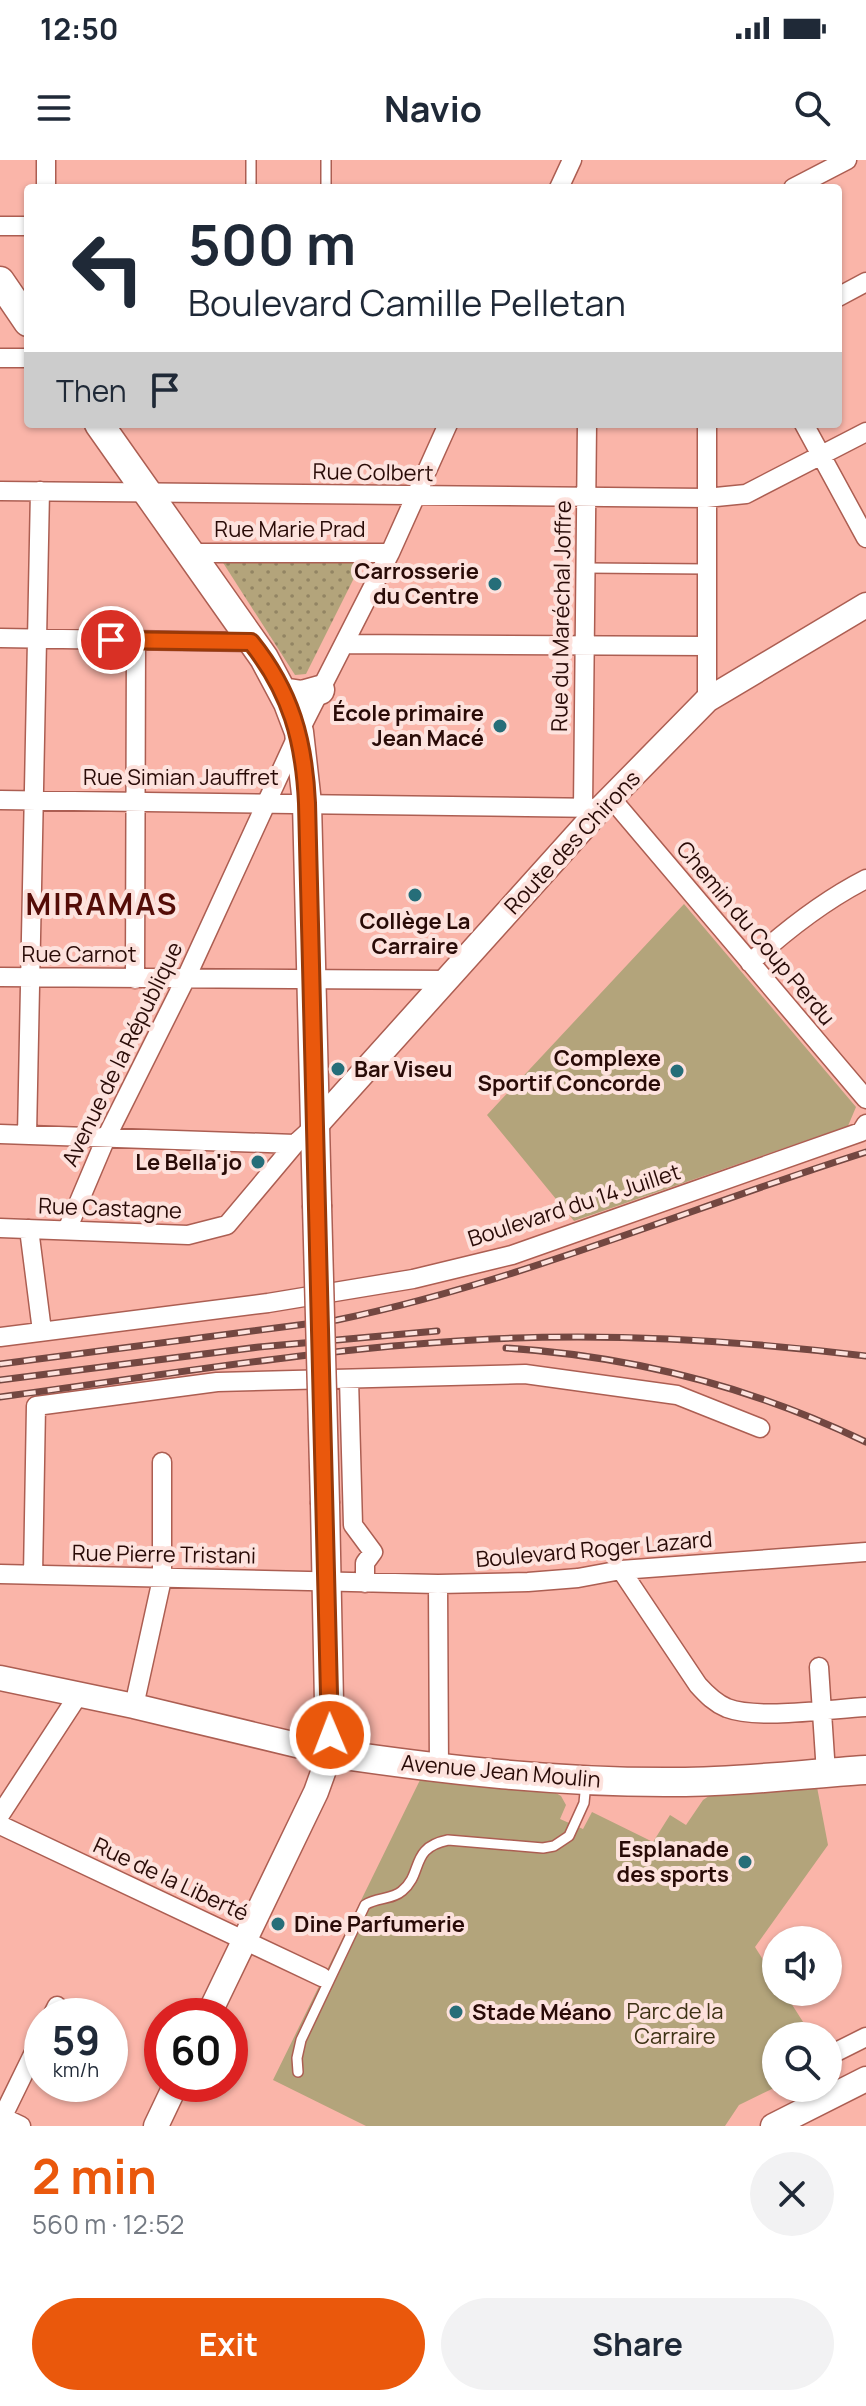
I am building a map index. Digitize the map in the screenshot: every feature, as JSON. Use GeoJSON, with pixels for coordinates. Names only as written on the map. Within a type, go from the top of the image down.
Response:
{"type":"FeatureCollection","features":[{"type":"Feature","properties":{"kind":"main road"},"geometry":{"type":"LineString","coordinates":[[0,281],[24,316]]}},
{"type":"Feature","properties":{"kind":"main road"},"geometry":{"type":"LineString","coordinates":[[102,428],[264,658],[299,732],[317,1124],[330,1753]]}},
{"type":"Feature","properties":{"kind":"main road"},"geometry":{"type":"LineString","coordinates":[[282,692],[302,695],[320,690]]}},
{"type":"Feature","properties":{"kind":"main road","name":"Avenue Jean Moulin"},"geometry":{"type":"LineString","coordinates":[[330,1753],[439,1770],[586,1780],[679,1782],[866,1770]]}},
{"type":"Feature","properties":{"kind":"street"},"geometry":{"type":"LineString","coordinates":[[46,160],[46,184]]}},
{"type":"Feature","properties":{"kind":"street"},"geometry":{"type":"LineString","coordinates":[[561,184],[572,160]]}},
{"type":"Feature","properties":{"kind":"street"},"geometry":{"type":"LineString","coordinates":[[801,184],[847,160]]}},
{"type":"Feature","properties":{"kind":"street"},"geometry":{"type":"LineString","coordinates":[[0,226],[24,226]]}},
{"type":"Feature","properties":{"kind":"street"},"geometry":{"type":"LineString","coordinates":[[842,295],[866,282]]}},
{"type":"Feature","properties":{"kind":"street"},"geometry":{"type":"LineString","coordinates":[[0,358],[24,358]]}},
{"type":"Feature","properties":{"kind":"street","name":"Avenue de la République"},"geometry":{"type":"LineString","coordinates":[[67,1230],[106,1138],[186,978],[299,732],[390,553],[446,428]]}},
{"type":"Feature","properties":{"kind":"street","name":"Rue du Maréchal Joffre"},"geometry":{"type":"LineString","coordinates":[[587,428],[585,644],[598,805]]}},
{"type":"Feature","properties":{"kind":"street"},"geometry":{"type":"LineString","coordinates":[[707,428],[707,700]]}},
{"type":"Feature","properties":{"kind":"street"},"geometry":{"type":"LineString","coordinates":[[806,428],[866,538]]}},
{"type":"Feature","properties":{"kind":"street"},"geometry":{"type":"LineString","coordinates":[[821,455],[866,432]]}},
{"type":"Feature","properties":{"kind":"street","name":"Rue Colbert"},"geometry":{"type":"LineString","coordinates":[[0,491],[706,498],[746,494],[821,455]]}},
{"type":"Feature","properties":{"kind":"street"},"geometry":{"type":"LineString","coordinates":[[27,1135],[40,491]]}},
{"type":"Feature","properties":{"kind":"street","name":"Rue Marie Prad"},"geometry":{"type":"LineString","coordinates":[[190,553],[390,553]]}},
{"type":"Feature","properties":{"kind":"street","name":"Route des Chirons"},"geometry":{"type":"LineString","coordinates":[[317,1124],[598,805],[707,700],[866,605]]}},
{"type":"Feature","properties":{"kind":"street"},"geometry":{"type":"LineString","coordinates":[[0,638],[251,642]]}},
{"type":"Feature","properties":{"kind":"street"},"geometry":{"type":"LineString","coordinates":[[135,979],[136,640]]}},
{"type":"Feature","properties":{"kind":"street"},"geometry":{"type":"LineString","coordinates":[[344,644],[707,646]]}},
{"type":"Feature","properties":{"kind":"street","name":"Rue Simian Jauffret"},"geometry":{"type":"LineString","coordinates":[[0,800],[598,805]]}},
{"type":"Feature","properties":{"kind":"street","name":"Chemin du Coup Perdu"},"geometry":{"type":"LineString","coordinates":[[598,805],[750,963],[866,1099]]}},
{"type":"Feature","properties":{"kind":"street"},"geometry":{"type":"LineString","coordinates":[[750,963],[830,898],[866,879]]}},
{"type":"Feature","properties":{"kind":"street","name":"Rue Carnot"},"geometry":{"type":"LineString","coordinates":[[0,977],[446,980]]}},
{"type":"Feature","properties":{"kind":"street","name":"Rue Castagne"},"geometry":{"type":"LineString","coordinates":[[0,1228],[188,1235],[227,1225],[295,1144],[317,1124]]}},
{"type":"Feature","properties":{"kind":"street","name":"Boulevard du 14 Juillet"},"geometry":{"type":"LineString","coordinates":[[0,1337],[268,1303],[413,1279],[512,1255],[861,1132],[866,1124]]}},
{"type":"Feature","properties":{"kind":"street"},"geometry":{"type":"LineString","coordinates":[[0,1134],[295,1144]]}},
{"type":"Feature","properties":{"kind":"street"},"geometry":{"type":"LineString","coordinates":[[29,1229],[42,1331]]}},
{"type":"Feature","properties":{"kind":"street"},"geometry":{"type":"LineString","coordinates":[[33,1575],[36,1406],[217,1382],[525,1374],[677,1395],[760,1428]]}},
{"type":"Feature","properties":{"kind":"street"},"geometry":{"type":"LineString","coordinates":[[349,1379],[353,1525],[373,1552],[365,1563],[365,1583]]}},
{"type":"Feature","properties":{"kind":"street"},"geometry":{"type":"LineString","coordinates":[[134,1706],[162,1579],[162,1462]]}},
{"type":"Feature","properties":{"kind":"street","name":"Boulevard Roger Lazard"},"geometry":{"type":"LineString","coordinates":[[326,1580],[438,1584],[528,1582],[578,1578],[621,1570],[860,1553]]}},
{"type":"Feature","properties":{"kind":"street"},"geometry":{"type":"LineString","coordinates":[[621,1570],[698,1685],[711,1699],[741,1712],[866,1707]]}},
{"type":"Feature","properties":{"kind":"street","name":"Rue Pierre Tristani"},"geometry":{"type":"LineString","coordinates":[[0,1574],[326,1580]]}},
{"type":"Feature","properties":{"kind":"street"},"geometry":{"type":"LineString","coordinates":[[438,1584],[439,1770]]}},
{"type":"Feature","properties":{"kind":"street"},"geometry":{"type":"LineString","coordinates":[[819,1667],[826,1773]]}},
{"type":"Feature","properties":{"kind":"street","name":"Avenue Jean Moulin"},"geometry":{"type":"LineString","coordinates":[[0,1678],[330,1753]]}},
{"type":"Feature","properties":{"kind":"street"},"geometry":{"type":"LineString","coordinates":[[0,1815],[79,1694]]}},
{"type":"Feature","properties":{"kind":"street"},"geometry":{"type":"LineString","coordinates":[[217,1998],[316,1792],[330,1753]]}},
{"type":"Feature","properties":{"kind":"street","name":"Rue de la Liberté"},"geometry":{"type":"LineString","coordinates":[[0,1825],[325,1979]]}},
{"type":"Feature","properties":{"kind":"street"},"geometry":{"type":"LineString","coordinates":[[842,2049],[866,2037]]}},
{"type":"Feature","properties":{"kind":"street"},"geometry":{"type":"LineString","coordinates":[[21,2126],[1,2118],[24,2072]]}},
{"type":"Feature","properties":{"kind":"street"},"geometry":{"type":"LineString","coordinates":[[842,2087],[866,2079]]}},
{"type":"Feature","properties":{"kind":"street"},"geometry":{"type":"LineString","coordinates":[[156,2126],[167,2102]]}},
{"type":"Feature","properties":{"kind":"street"},"geometry":{"type":"LineString","coordinates":[[773,2126],[811,2102]]}},
{"type":"Feature","properties":{"kind":"lane"},"geometry":{"type":"LineString","coordinates":[[251,160],[251,184]]}},
{"type":"Feature","properties":{"kind":"lane"},"geometry":{"type":"LineString","coordinates":[[326,160],[326,184]]}},
{"type":"Feature","properties":{"kind":"lane"},"geometry":{"type":"LineString","coordinates":[[586,568],[707,569]]}},
{"type":"Feature","properties":{"kind":"lane"},"geometry":{"type":"LineString","coordinates":[[297,859],[302,802]]}},
{"type":"Feature","properties":{"kind":"lane"},"geometry":{"type":"LineString","coordinates":[[298,915],[312,979]]}},
{"type":"Feature","properties":{"kind":"lane"},"geometry":{"type":"LineString","coordinates":[[298,2072],[298,2049],[325,1979],[365,1905],[399,1894],[406,1888],[429,1846],[448,1840],[543,1848],[554,1846],[569,1836],[584,1803],[586,1780]]}},
{"type":"Feature","properties":{"kind":"green space"},"geometry":{"type":"Polygon","coordinates":[[[220,558],[363,560],[306,674],[295,675],[220,558]]]}},
{"type":"Feature","properties":{"kind":"green space","name":"Complexe Sportif Concorde"},"geometry":{"type":"Polygon","coordinates":[[[684,904],[856,1107],[848,1126],[574,1221],[487,1115],[684,904]]]}},
{"type":"Feature","properties":{"kind":"green space","name":"Parc de la Carraire"},"geometry":{"type":"Polygon","coordinates":[[[420,1780],[556,1793],[566,1805],[560,1819],[583,1829],[592,1812],[653,1842],[670,1815],[686,1825],[709,1796],[817,1787],[828,1845],[770,1926],[762,1926],[762,1937],[755,1947],[762,1958],[762,2006],[793,2006],[803,2022],[762,2022],[762,2094],[739,2105],[725,2126],[366,2126],[273,2080],[420,1780]]]}},
{"type":"Feature","properties":{"kind":"railway"},"geometry":{"type":"LineString","coordinates":[[0,1364],[337,1320],[405,1304],[538,1265],[866,1152]]}},
{"type":"Feature","properties":{"kind":"railway"},"geometry":{"type":"LineString","coordinates":[[0,1380],[259,1347],[437,1331]]}},
{"type":"Feature","properties":{"kind":"railway"},"geometry":{"type":"LineString","coordinates":[[0,1397],[296,1356],[474,1340],[621,1337],[866,1356]]}},
{"type":"Feature","properties":{"kind":"railway"},"geometry":{"type":"LineString","coordinates":[[506,1348],[599,1358],[690,1377],[779,1405],[866,1442]]}},
{"type":"Feature","properties":{"kind":"place","name":"Carrosserie du Centre"},"geometry":{"type":"Point","coordinates":[495,584]}},
{"type":"Feature","properties":{"kind":"place","name":"École primaire Jean Macé"},"geometry":{"type":"Point","coordinates":[500,726]}},
{"type":"Feature","properties":{"kind":"place","name":"Collège La Carraire"},"geometry":{"type":"Point","coordinates":[415,895]}},
{"type":"Feature","properties":{"kind":"place","name":"Bar Viseu"},"geometry":{"type":"Point","coordinates":[338,1069]}},
{"type":"Feature","properties":{"kind":"place","name":"Complexe Sportif Concorde"},"geometry":{"type":"Point","coordinates":[677,1071]}},
{"type":"Feature","properties":{"kind":"place","name":"Le Bella'jo"},"geometry":{"type":"Point","coordinates":[258,1162]}},
{"type":"Feature","properties":{"kind":"place","name":"Esplanade des sports"},"geometry":{"type":"Point","coordinates":[745,1862]}},
{"type":"Feature","properties":{"kind":"place","name":"Dine Parfumerie"},"geometry":{"type":"Point","coordinates":[278,1924]}},
{"type":"Feature","properties":{"kind":"place","name":"Stade Méano"},"geometry":{"type":"Point","coordinates":[456,2012]}},
{"type":"Feature","properties":{"kind":"district","name":"MIRAMAS"},"geometry":{"type":"Point","coordinates":[102,903]}},
{"type":"Feature","properties":{"kind":"route"},"geometry":{"type":"LineString","coordinates":[[111,640],[251,642],[278,684],[299,732],[307,803],[317,1124],[330,1735]]}}]}
